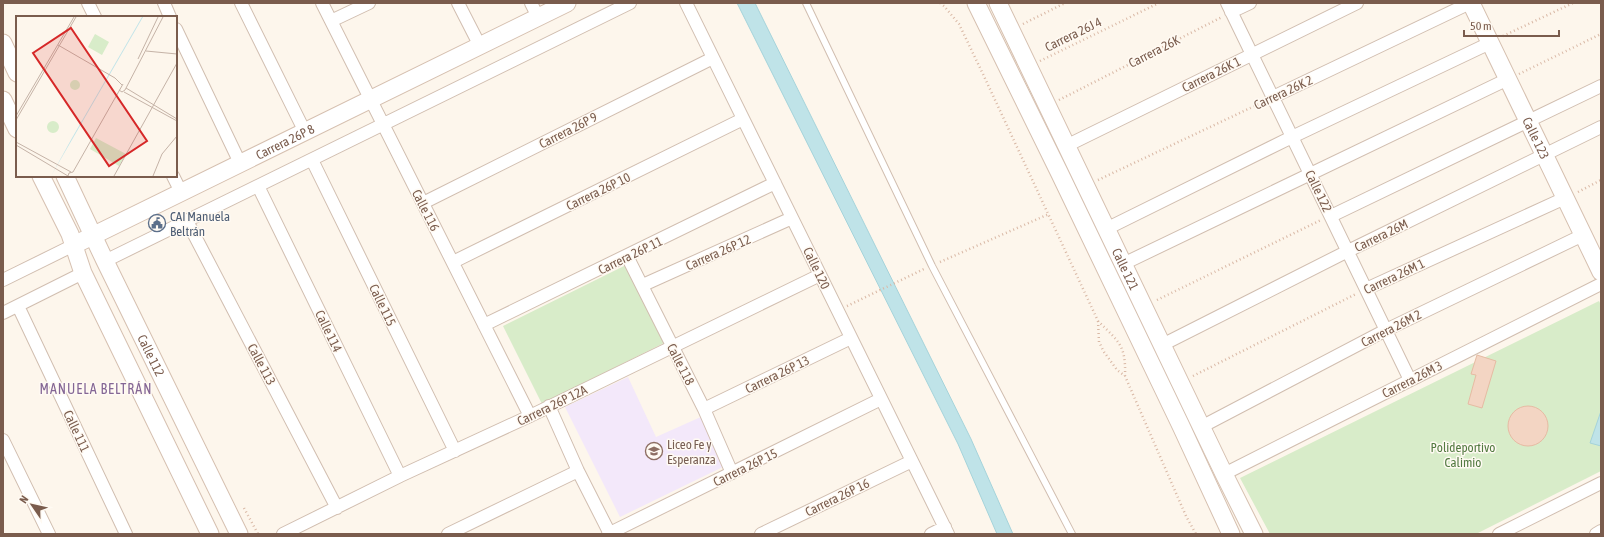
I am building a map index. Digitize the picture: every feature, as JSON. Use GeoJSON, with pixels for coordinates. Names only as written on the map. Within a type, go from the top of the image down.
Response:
{"type":"FeatureCollection","features":[{"type":"Feature","properties":{"kind":"street"},"geometry":{"type":"LineString","coordinates":[[88,3],[94,16]]}},
{"type":"Feature","properties":{"kind":"street"},"geometry":{"type":"LineString","coordinates":[[164,3],[170,16]]}},
{"type":"Feature","properties":{"kind":"street"},"geometry":{"type":"LineString","coordinates":[[241,3],[305,132]]}},
{"type":"Feature","properties":{"kind":"street","name":"Calle 116"},"geometry":{"type":"LineString","coordinates":[[322,3],[530,416]]}},
{"type":"Feature","properties":{"kind":"street"},"geometry":{"type":"LineString","coordinates":[[331,21],[369,3]]}},
{"type":"Feature","properties":{"kind":"street"},"geometry":{"type":"LineString","coordinates":[[458,3],[480,46]]}},
{"type":"Feature","properties":{"kind":"street","name":"Carrera 26P 8"},"geometry":{"type":"LineString","coordinates":[[3,280],[480,46],[535,10],[567,3]]}},
{"type":"Feature","properties":{"kind":"street"},"geometry":{"type":"LineString","coordinates":[[105,261],[630,3]]}},
{"type":"Feature","properties":{"kind":"street","name":"Calle 120"},"geometry":{"type":"LineString","coordinates":[[686,3],[946,531]]}},
{"type":"Feature","properties":{"kind":"street","name":"Calle 121"},"geometry":{"type":"LineString","coordinates":[[976,3],[1178,418],[1231,534]]}},
{"type":"Feature","properties":{"kind":"street","name":"Calle 121"},"geometry":{"type":"LineString","coordinates":[[998,3],[1201,427],[1254,534]]}},
{"type":"Feature","properties":{"kind":"street"},"geometry":{"type":"LineString","coordinates":[[1229,8],[1250,3]]}},
{"type":"Feature","properties":{"kind":"street","name":"Carrera 26K 1"},"geometry":{"type":"LineString","coordinates":[[1066,146],[1356,3]]}},
{"type":"Feature","properties":{"kind":"street","name":"Calle 123"},"geometry":{"type":"LineString","coordinates":[[1470,3],[1601,272]]}},
{"type":"Feature","properties":{"kind":"street","name":"Carrera 26K 2"},"geometry":{"type":"LineString","coordinates":[[1273,97],[1470,3]]}},
{"type":"Feature","properties":{"kind":"street","name":"Calle 122"},"geometry":{"type":"LineString","coordinates":[[1229,8],[1410,380]]}},
{"type":"Feature","properties":{"kind":"street"},"geometry":{"type":"LineString","coordinates":[[177,30],[240,163]]}},
{"type":"Feature","properties":{"kind":"street"},"geometry":{"type":"LineString","coordinates":[[3,43],[16,71]]}},
{"type":"Feature","properties":{"kind":"street"},"geometry":{"type":"LineString","coordinates":[[1106,229],[1292,137],[1490,43]]}},
{"type":"Feature","properties":{"kind":"street","name":"Carrera 26P 9"},"geometry":{"type":"LineString","coordinates":[[423,203],[713,58]]}},
{"type":"Feature","properties":{"kind":"street"},"geometry":{"type":"LineString","coordinates":[[1124,264],[1508,79]]}},
{"type":"Feature","properties":{"kind":"street"},"geometry":{"type":"LineString","coordinates":[[1331,216],[1601,86]]}},
{"type":"Feature","properties":{"kind":"street"},"geometry":{"type":"LineString","coordinates":[[3,100],[16,127]]}},
{"type":"Feature","properties":{"kind":"street","name":"Carrera 26P 10"},"geometry":{"type":"LineString","coordinates":[[453,262],[743,119]]}},
{"type":"Feature","properties":{"kind":"street","name":"Carrera 26M"},"geometry":{"type":"LineString","coordinates":[[1162,345],[1348,251],[1601,127]]}},
{"type":"Feature","properties":{"kind":"street","name":"Calle 115"},"geometry":{"type":"LineString","coordinates":[[312,160],[455,451]]}},
{"type":"Feature","properties":{"kind":"street","name":"Calle 112"},"geometry":{"type":"LineString","coordinates":[[42,177],[70,234],[84,273],[210,534]]}},
{"type":"Feature","properties":{"kind":"street","name":"Calle 112"},"geometry":{"type":"LineString","coordinates":[[66,177],[105,261],[239,534]]}},
{"type":"Feature","properties":{"kind":"street"},"geometry":{"type":"LineString","coordinates":[[174,177],[181,192]]}},
{"type":"Feature","properties":{"kind":"street","name":"Carrera 26P 11"},"geometry":{"type":"LineString","coordinates":[[484,325],[775,183]]}},
{"type":"Feature","properties":{"kind":"street","name":"Calle 114"},"geometry":{"type":"LineString","coordinates":[[258,186],[400,476]]}},
{"type":"Feature","properties":{"kind":"street","name":"Carrera 26M 1"},"geometry":{"type":"LineString","coordinates":[[1366,289],[1565,198]]}},
{"type":"Feature","properties":{"kind":"street","name":"Carrera 26P 12"},"geometry":{"type":"LineString","coordinates":[[643,285],[792,218]]}},
{"type":"Feature","properties":{"kind":"street","name":"Calle 113"},"geometry":{"type":"LineString","coordinates":[[187,221],[337,508]]}},
{"type":"Feature","properties":{"kind":"street","name":"Carrera 26M 2"},"geometry":{"type":"LineString","coordinates":[[1201,427],[1386,330],[1583,235]]}},
{"type":"Feature","properties":{"kind":"street","name":"Calle 118"},"geometry":{"type":"LineString","coordinates":[[628,256],[704,409],[732,473]]}},
{"type":"Feature","properties":{"kind":"street"},"geometry":{"type":"LineString","coordinates":[[3,313],[84,273]]}},
{"type":"Feature","properties":{"kind":"street","name":"Carrera 26P 12A"},"geometry":{"type":"LineString","coordinates":[[283,534],[400,476],[530,416],[820,275]]}},
{"type":"Feature","properties":{"kind":"street","name":"Carrera 26M 3"},"geometry":{"type":"LineString","coordinates":[[1224,474],[1601,284]]}},
{"type":"Feature","properties":{"kind":"street","name":"Calle 111"},"geometry":{"type":"LineString","coordinates":[[18,306],[126,534]]}},
{"type":"Feature","properties":{"kind":"street","name":"Carrera 26P 13"},"geometry":{"type":"LineString","coordinates":[[704,409],[851,338]]}},
{"type":"Feature","properties":{"kind":"street","name":"Carrera 26P 15"},"geometry":{"type":"LineString","coordinates":[[609,534],[881,399]]}},
{"type":"Feature","properties":{"kind":"street"},"geometry":{"type":"LineString","coordinates":[[549,406],[609,534]]}},
{"type":"Feature","properties":{"kind":"street"},"geometry":{"type":"LineString","coordinates":[[3,440],[49,534]]}},
{"type":"Feature","properties":{"kind":"street","name":"Carrera 26P 16"},"geometry":{"type":"LineString","coordinates":[[761,534],[912,461]]}},
{"type":"Feature","properties":{"kind":"street"},"geometry":{"type":"LineString","coordinates":[[448,534],[578,470]]}},
{"type":"Feature","properties":{"kind":"street"},"geometry":{"type":"LineString","coordinates":[[1499,534],[1601,483]]}},
{"type":"Feature","properties":{"kind":"street"},"geometry":{"type":"LineString","coordinates":[[931,534],[946,531]]}},
{"type":"Feature","properties":{"kind":"street"},"geometry":{"type":"LineString","coordinates":[[1596,534],[1601,531]]}},
{"type":"Feature","properties":{"kind":"lane"},"geometry":{"type":"LineString","coordinates":[[806,3],[932,266],[1072,534]]}},
{"type":"Feature","properties":{"kind":"path"},"geometry":{"type":"LineString","coordinates":[[940,3],[959,24],[1098,321],[1099,342],[1114,366],[1125,376],[1186,516],[1196,534]]}},
{"type":"Feature","properties":{"kind":"path"},"geometry":{"type":"LineString","coordinates":[[1022,24],[1066,3]]}},
{"type":"Feature","properties":{"kind":"path","name":"Carrera 26J 4"},"geometry":{"type":"LineString","coordinates":[[1040,61],[1159,3]]}},
{"type":"Feature","properties":{"kind":"path"},"geometry":{"type":"LineString","coordinates":[[1490,43],[1573,3]]}},
{"type":"Feature","properties":{"kind":"path","name":"Carrera 26K"},"geometry":{"type":"LineString","coordinates":[[1058,100],[1229,8]]}},
{"type":"Feature","properties":{"kind":"path"},"geometry":{"type":"LineString","coordinates":[[1508,79],[1601,34]]}},
{"type":"Feature","properties":{"kind":"path","name":"Carrera 26K 2"},"geometry":{"type":"LineString","coordinates":[[1097,180],[1273,97]]}},
{"type":"Feature","properties":{"kind":"path"},"geometry":{"type":"LineString","coordinates":[[1565,198],[1601,180]]}},
{"type":"Feature","properties":{"kind":"path"},"geometry":{"type":"LineString","coordinates":[[838,311],[903,279],[1049,214]]}},
{"type":"Feature","properties":{"kind":"path"},"geometry":{"type":"LineString","coordinates":[[1154,301],[1331,216]]}},
{"type":"Feature","properties":{"kind":"path","name":"Carrera 26M 1"},"geometry":{"type":"LineString","coordinates":[[1191,377],[1366,289]]}},
{"type":"Feature","properties":{"kind":"path"},"geometry":{"type":"LineString","coordinates":[[1098,321],[1114,336],[1123,350],[1126,359],[1125,376]]}},
{"type":"Feature","properties":{"kind":"shaded area","name":"Liceo Fe y Esperanza"},"geometry":{"type":"Polygon","coordinates":[[[628,377],[656,437],[703,416],[727,465],[620,517],[565,407],[628,377]]]}},
{"type":"Feature","properties":{"kind":"green space"},"geometry":{"type":"Polygon","coordinates":[[[626,265],[664,343],[542,404],[503,326],[626,265]]]}},
{"type":"Feature","properties":{"kind":"green space","name":"Polideportivo Calimio"},"geometry":{"type":"Polygon","coordinates":[[[1599,301],[1601,305],[1601,471],[1476,534],[1270,534],[1240,478],[1599,301]]]}},
{"type":"Feature","properties":{"kind":"water"},"geometry":{"type":"Polygon","coordinates":[[[737,3],[755,3],[971,439],[1013,534],[997,534],[958,444],[737,3]]]}},
{"type":"Feature","properties":{"kind":"water"},"geometry":{"type":"Polygon","coordinates":[[[1601,411],[1601,446],[1590,443],[1601,411]]]}},
{"type":"Feature","properties":{"kind":"building","name":"CAI Manuela Beltrán"},"geometry":{"type":"Polygon","coordinates":[[[160,215],[165,223],[153,229],[149,221],[160,215]]]}},
{"type":"Feature","properties":{"kind":"building"},"geometry":{"type":"Polygon","coordinates":[[[1477,355],[1496,361],[1482,408],[1468,404],[1476,375],[1471,374],[1477,355]]]}},
{"type":"Feature","properties":{"kind":"building"},"geometry":{"type":"Polygon","coordinates":[[[1532,406],[1539,409],[1545,415],[1548,426],[1547,434],[1539,443],[1532,446],[1524,446],[1517,443],[1509,434],[1508,422],[1511,415],[1520,407],[1532,406]]]}},
{"type":"Feature","properties":{"kind":"place","name":"CAI Manuela Beltrán"},"geometry":{"type":"Point","coordinates":[157,223]}},
{"type":"Feature","properties":{"kind":"place","name":"Liceo Fe y Esperanza"},"geometry":{"type":"Point","coordinates":[654,451]}},
{"type":"Feature","properties":{"kind":"district","name":"MANUELA BELTRÁN"},"geometry":{"type":"Point","coordinates":[96,389]}}]}
